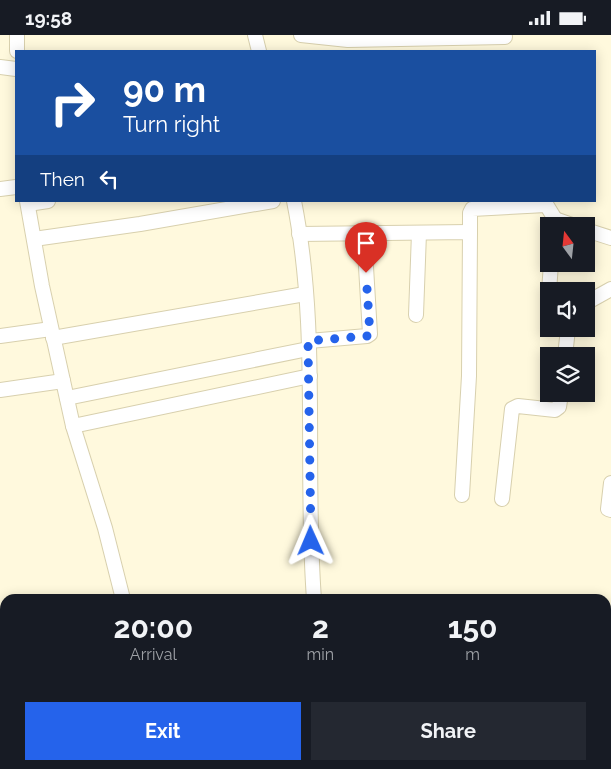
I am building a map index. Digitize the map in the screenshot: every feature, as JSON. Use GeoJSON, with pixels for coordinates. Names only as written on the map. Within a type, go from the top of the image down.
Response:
{"type":"FeatureCollection","features":[{"type":"Feature","properties":{"kind":"street"},"geometry":{"type":"LineString","coordinates":[[17,35],[17,50]]}},
{"type":"Feature","properties":{"kind":"street"},"geometry":{"type":"LineString","coordinates":[[255,35],[259,50]]}},
{"type":"Feature","properties":{"kind":"street"},"geometry":{"type":"LineString","coordinates":[[301,35],[348,40],[417,37],[506,41]]}},
{"type":"Feature","properties":{"kind":"street"},"geometry":{"type":"LineString","coordinates":[[0,67],[15,69]]}},
{"type":"Feature","properties":{"kind":"street"},"geometry":{"type":"LineString","coordinates":[[0,189],[15,187]]}},
{"type":"Feature","properties":{"kind":"street"},"geometry":{"type":"LineString","coordinates":[[34,239],[140,224],[267,202]]}},
{"type":"Feature","properties":{"kind":"street"},"geometry":{"type":"LineString","coordinates":[[294,202],[305,293],[310,376],[311,559],[314,594]]}},
{"type":"Feature","properties":{"kind":"street"},"geometry":{"type":"LineString","coordinates":[[27,203],[52,333],[73,426],[105,528],[122,594]]}},
{"type":"Feature","properties":{"kind":"street"},"geometry":{"type":"LineString","coordinates":[[462,495],[469,375],[470,213],[472,209],[545,203],[552,217]]}},
{"type":"Feature","properties":{"kind":"street"},"geometry":{"type":"LineString","coordinates":[[299,234],[470,232]]}},
{"type":"Feature","properties":{"kind":"street"},"geometry":{"type":"LineString","coordinates":[[67,398],[308,345],[367,336],[370,334],[364,233]]}},
{"type":"Feature","properties":{"kind":"street"},"geometry":{"type":"LineString","coordinates":[[416,315],[419,233]]}},
{"type":"Feature","properties":{"kind":"street"},"geometry":{"type":"LineString","coordinates":[[595,233],[611,238]]}},
{"type":"Feature","properties":{"kind":"street"},"geometry":{"type":"LineString","coordinates":[[595,298],[611,289]]}},
{"type":"Feature","properties":{"kind":"street"},"geometry":{"type":"LineString","coordinates":[[0,336],[52,333],[305,293]]}},
{"type":"Feature","properties":{"kind":"street"},"geometry":{"type":"LineString","coordinates":[[73,426],[310,376]]}},
{"type":"Feature","properties":{"kind":"street"},"geometry":{"type":"LineString","coordinates":[[0,391],[63,381]]}},
{"type":"Feature","properties":{"kind":"street"},"geometry":{"type":"LineString","coordinates":[[502,499],[512,409],[518,407],[555,410],[559,407],[560,402]]}},
{"type":"Feature","properties":{"kind":"street"},"geometry":{"type":"LineString","coordinates":[[611,483],[608,509],[611,511]]}},
{"type":"Feature","properties":{"kind":"route"},"geometry":{"type":"LineString","coordinates":[[311,541],[308,341],[367,336],[370,334],[366,273]]}}]}
